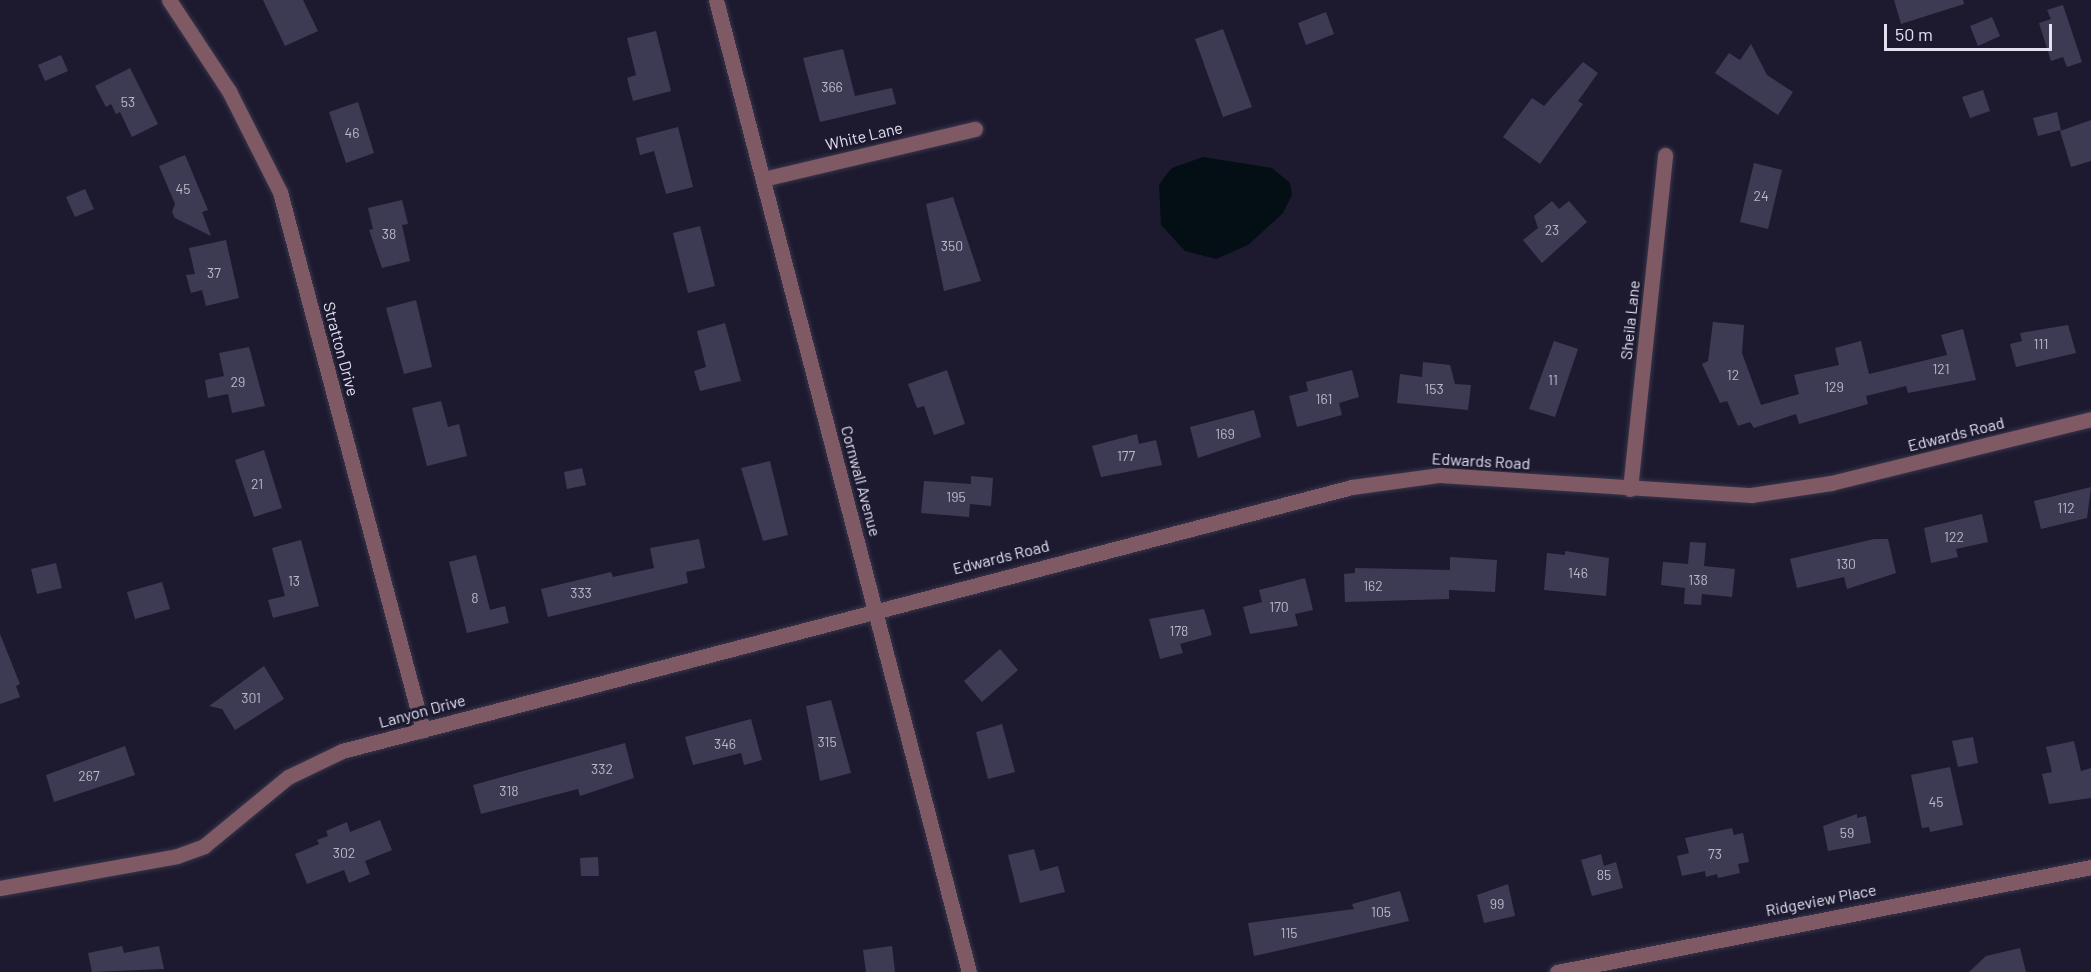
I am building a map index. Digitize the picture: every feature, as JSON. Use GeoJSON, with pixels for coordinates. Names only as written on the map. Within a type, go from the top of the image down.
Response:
{"type":"FeatureCollection","features":[{"type":"Feature","properties":{"kind":"street","name":"Stratton Drive"},"geometry":{"type":"LineString","coordinates":[[169,0],[229,92],[280,192],[423,730]]}},
{"type":"Feature","properties":{"kind":"street","name":"Cornwall Avenue"},"geometry":{"type":"LineString","coordinates":[[716,0],[969,972]]}},
{"type":"Feature","properties":{"kind":"street","name":"White Lane"},"geometry":{"type":"LineString","coordinates":[[762,179],[975,129]]}},
{"type":"Feature","properties":{"kind":"street","name":"Sheila Lane"},"geometry":{"type":"LineString","coordinates":[[1630,489],[1665,155]]}},
{"type":"Feature","properties":{"kind":"street","name":"Edwards Road"},"geometry":{"type":"LineString","coordinates":[[876,611],[1407,477],[1751,495],[1831,483],[2091,419]]}},
{"type":"Feature","properties":{"kind":"street","name":"Lanyon Drive"},"geometry":{"type":"LineString","coordinates":[[0,888],[186,853],[227,831],[288,777],[313,762],[423,730],[876,611]]}},
{"type":"Feature","properties":{"kind":"street","name":"Ridgeview Place"},"geometry":{"type":"LineString","coordinates":[[1557,972],[2091,867]]}},
{"type":"Feature","properties":{"kind":"shaded area"},"geometry":{"type":"Polygon","coordinates":[[[1203,157],[1272,168],[1290,183],[1292,195],[1283,213],[1248,245],[1216,259],[1185,251],[1161,225],[1159,185],[1172,168],[1203,157]]]}},
{"type":"Feature","properties":{"kind":"building"},"geometry":{"type":"Polygon","coordinates":[[[263,0],[303,0],[318,31],[285,46],[263,0]]]}},
{"type":"Feature","properties":{"kind":"building"},"geometry":{"type":"Polygon","coordinates":[[[1894,0],[1963,0],[1964,4],[1901,24],[1894,0]]]}},
{"type":"Feature","properties":{"kind":"building"},"geometry":{"type":"Polygon","coordinates":[[[2063,5],[2082,62],[2067,67],[2063,57],[2051,61],[2039,23],[2051,19],[2047,10],[2063,5]]]}},
{"type":"Feature","properties":{"kind":"building"},"geometry":{"type":"Polygon","coordinates":[[[1326,12],[1334,34],[1306,45],[1298,23],[1326,12]]]}},
{"type":"Feature","properties":{"kind":"building"},"geometry":{"type":"Polygon","coordinates":[[[1992,17],[2000,36],[1978,46],[1970,26],[1992,17]]]}},
{"type":"Feature","properties":{"kind":"building"},"geometry":{"type":"Polygon","coordinates":[[[1223,29],[1252,107],[1223,117],[1195,39],[1223,29]]]}},
{"type":"Feature","properties":{"kind":"building"},"geometry":{"type":"Polygon","coordinates":[[[656,31],[671,91],[633,101],[627,78],[636,75],[627,38],[656,31]]]}},
{"type":"Feature","properties":{"kind":"building"},"geometry":{"type":"Polygon","coordinates":[[[1751,44],[1767,75],[1793,92],[1778,115],[1715,73],[1729,53],[1740,60],[1751,44]]]}},
{"type":"Feature","properties":{"kind":"building"},"geometry":{"type":"Polygon","coordinates":[[[843,49],[855,96],[892,88],[896,104],[820,122],[803,58],[843,49]]]}},
{"type":"Feature","properties":{"kind":"building"},"geometry":{"type":"Polygon","coordinates":[[[61,55],[68,71],[45,81],[38,65],[61,55]]]}},
{"type":"Feature","properties":{"kind":"building"},"geometry":{"type":"Polygon","coordinates":[[[1583,62],[1598,73],[1578,101],[1583,104],[1540,164],[1503,137],[1532,98],[1544,106],[1583,62]]]}},
{"type":"Feature","properties":{"kind":"building"},"geometry":{"type":"Polygon","coordinates":[[[130,68],[158,124],[132,137],[120,112],[116,114],[111,104],[106,107],[95,86],[130,68]]]}},
{"type":"Feature","properties":{"kind":"building"},"geometry":{"type":"Polygon","coordinates":[[[1983,90],[1990,111],[1970,118],[1962,97],[1983,90]]]}},
{"type":"Feature","properties":{"kind":"building"},"geometry":{"type":"Polygon","coordinates":[[[358,102],[374,153],[346,163],[329,112],[358,102]]]}},
{"type":"Feature","properties":{"kind":"building"},"geometry":{"type":"Polygon","coordinates":[[[2057,112],[2061,130],[2038,136],[2033,118],[2057,112]]]}},
{"type":"Feature","properties":{"kind":"building"},"geometry":{"type":"Polygon","coordinates":[[[2091,120],[2091,161],[2071,167],[2060,131],[2091,120]]]}},
{"type":"Feature","properties":{"kind":"building"},"geometry":{"type":"Polygon","coordinates":[[[678,127],[693,187],[666,194],[654,151],[640,155],[636,138],[678,127]]]}},
{"type":"Feature","properties":{"kind":"building"},"geometry":{"type":"Polygon","coordinates":[[[185,155],[208,210],[202,212],[211,236],[175,218],[172,212],[175,204],[159,166],[185,155]]]}},
{"type":"Feature","properties":{"kind":"building"},"geometry":{"type":"Polygon","coordinates":[[[1754,163],[1782,170],[1768,229],[1740,222],[1754,163]]]}},
{"type":"Feature","properties":{"kind":"building"},"geometry":{"type":"Polygon","coordinates":[[[85,189],[94,209],[75,217],[66,197],[85,189]]]}},
{"type":"Feature","properties":{"kind":"building"},"geometry":{"type":"Polygon","coordinates":[[[953,197],[981,281],[944,291],[926,204],[953,197]]]}},
{"type":"Feature","properties":{"kind":"building"},"geometry":{"type":"Polygon","coordinates":[[[402,200],[408,224],[402,225],[410,261],[382,268],[369,230],[373,229],[368,208],[402,200]]]}},
{"type":"Feature","properties":{"kind":"building"},"geometry":{"type":"Polygon","coordinates":[[[1552,201],[1559,209],[1569,201],[1587,222],[1542,263],[1523,240],[1538,228],[1534,216],[1552,201]]]}},
{"type":"Feature","properties":{"kind":"building"},"geometry":{"type":"Polygon","coordinates":[[[700,226],[715,286],[688,293],[673,233],[700,226]]]}},
{"type":"Feature","properties":{"kind":"building"},"geometry":{"type":"Polygon","coordinates":[[[226,240],[239,298],[206,306],[202,290],[191,293],[186,275],[195,274],[189,248],[226,240]]]}},
{"type":"Feature","properties":{"kind":"building"},"geometry":{"type":"Polygon","coordinates":[[[416,300],[432,367],[404,374],[386,308],[416,300]]]}},
{"type":"Feature","properties":{"kind":"building"},"geometry":{"type":"Polygon","coordinates":[[[1713,322],[1744,325],[1742,353],[1761,405],[1799,394],[1794,375],[1839,365],[1835,348],[1861,341],[1869,374],[1947,355],[1941,335],[1963,329],[1976,380],[1908,393],[1906,386],[1866,396],[1868,404],[1799,424],[1796,414],[1754,428],[1750,422],[1738,426],[1727,401],[1720,403],[1702,364],[1708,361],[1713,322]]]}},
{"type":"Feature","properties":{"kind":"building"},"geometry":{"type":"Polygon","coordinates":[[[725,323],[741,381],[700,391],[694,371],[706,367],[697,331],[725,323]]]}},
{"type":"Feature","properties":{"kind":"building"},"geometry":{"type":"Polygon","coordinates":[[[2068,325],[2076,353],[2016,367],[2010,344],[2022,341],[2020,333],[2068,325]]]}},
{"type":"Feature","properties":{"kind":"building"},"geometry":{"type":"Polygon","coordinates":[[[1554,341],[1578,349],[1555,417],[1529,409],[1554,341]]]}},
{"type":"Feature","properties":{"kind":"building"},"geometry":{"type":"Polygon","coordinates":[[[249,347],[265,406],[232,413],[228,394],[208,398],[205,380],[224,376],[219,353],[249,347]]]}},
{"type":"Feature","properties":{"kind":"building"},"geometry":{"type":"Polygon","coordinates":[[[1423,362],[1450,365],[1455,384],[1471,385],[1468,410],[1397,403],[1400,374],[1422,377],[1423,362]]]}},
{"type":"Feature","properties":{"kind":"building"},"geometry":{"type":"Polygon","coordinates":[[[947,370],[965,424],[934,435],[924,406],[917,408],[908,384],[947,370]]]}},
{"type":"Feature","properties":{"kind":"building"},"geometry":{"type":"Polygon","coordinates":[[[1352,370],[1359,397],[1339,403],[1342,415],[1297,427],[1289,396],[1308,391],[1306,382],[1352,370]]]}},
{"type":"Feature","properties":{"kind":"building"},"geometry":{"type":"Polygon","coordinates":[[[441,401],[448,427],[459,424],[467,456],[427,466],[412,408],[441,401]]]}},
{"type":"Feature","properties":{"kind":"building"},"geometry":{"type":"Polygon","coordinates":[[[1254,410],[1261,437],[1198,458],[1190,427],[1254,410]]]}},
{"type":"Feature","properties":{"kind":"building"},"geometry":{"type":"Polygon","coordinates":[[[1137,434],[1139,444],[1156,440],[1162,465],[1101,477],[1092,446],[1137,434]]]}},
{"type":"Feature","properties":{"kind":"building"},"geometry":{"type":"Polygon","coordinates":[[[264,450],[282,508],[254,517],[235,460],[264,450]]]}},
{"type":"Feature","properties":{"kind":"building"},"geometry":{"type":"Polygon","coordinates":[[[770,461],[788,535],[763,541],[741,468],[770,461]]]}},
{"type":"Feature","properties":{"kind":"building"},"geometry":{"type":"Polygon","coordinates":[[[582,468],[586,485],[567,489],[564,472],[582,468]]]}},
{"type":"Feature","properties":{"kind":"building"},"geometry":{"type":"Polygon","coordinates":[[[971,476],[993,478],[991,506],[970,504],[969,517],[921,513],[924,481],[971,484],[971,476]]]}},
{"type":"Feature","properties":{"kind":"building"},"geometry":{"type":"Polygon","coordinates":[[[2091,487],[2087,518],[2041,529],[2034,501],[2091,487]]]}},
{"type":"Feature","properties":{"kind":"building"},"geometry":{"type":"Polygon","coordinates":[[[1982,514],[1988,542],[1956,549],[1958,557],[1931,563],[1924,528],[1982,514]]]}},
{"type":"Feature","properties":{"kind":"building"},"geometry":{"type":"Polygon","coordinates":[[[699,539],[705,568],[686,572],[688,583],[548,617],[541,589],[611,572],[613,577],[654,568],[650,548],[699,539]]]}},
{"type":"Feature","properties":{"kind":"building"},"geometry":{"type":"Polygon","coordinates":[[[1874,539],[1888,539],[1896,573],[1847,589],[1844,577],[1797,588],[1790,559],[1874,539]]]}},
{"type":"Feature","properties":{"kind":"building"},"geometry":{"type":"Polygon","coordinates":[[[301,540],[319,606],[273,618],[268,600],[285,596],[272,548],[301,540]]]}},
{"type":"Feature","properties":{"kind":"building"},"geometry":{"type":"Polygon","coordinates":[[[1690,542],[1706,543],[1704,566],[1735,569],[1732,597],[1702,594],[1701,605],[1684,604],[1685,588],[1661,585],[1663,562],[1688,564],[1690,542]]]}},
{"type":"Feature","properties":{"kind":"building"},"geometry":{"type":"Polygon","coordinates":[[[1565,551],[1609,558],[1606,596],[1544,590],[1547,553],[1565,555],[1565,551]]]}},
{"type":"Feature","properties":{"kind":"building"},"geometry":{"type":"Polygon","coordinates":[[[476,555],[490,610],[505,606],[509,623],[467,633],[449,562],[476,555]]]}},
{"type":"Feature","properties":{"kind":"building"},"geometry":{"type":"Polygon","coordinates":[[[1450,557],[1497,560],[1495,592],[1449,590],[1449,599],[1345,602],[1344,574],[1355,573],[1355,568],[1450,570],[1450,557]]]}},
{"type":"Feature","properties":{"kind":"building"},"geometry":{"type":"Polygon","coordinates":[[[56,563],[62,588],[37,594],[31,569],[56,563]]]}},
{"type":"Feature","properties":{"kind":"building"},"geometry":{"type":"Polygon","coordinates":[[[1305,578],[1313,610],[1295,614],[1298,626],[1250,634],[1243,607],[1262,602],[1259,590],[1305,578]]]}},
{"type":"Feature","properties":{"kind":"building"},"geometry":{"type":"Polygon","coordinates":[[[162,582],[170,609],[135,619],[127,592],[162,582]]]}},
{"type":"Feature","properties":{"kind":"building"},"geometry":{"type":"Polygon","coordinates":[[[1204,609],[1212,635],[1180,644],[1183,653],[1160,659],[1149,619],[1204,609]]]}},
{"type":"Feature","properties":{"kind":"building"},"geometry":{"type":"Polygon","coordinates":[[[0,634],[20,684],[16,686],[20,697],[0,704],[0,634]]]}},
{"type":"Feature","properties":{"kind":"building"},"geometry":{"type":"Polygon","coordinates":[[[1000,649],[1018,670],[982,702],[964,681],[1000,649]]]}},
{"type":"Feature","properties":{"kind":"building"},"geometry":{"type":"Polygon","coordinates":[[[264,666],[284,699],[235,730],[222,709],[209,706],[264,666]]]}},
{"type":"Feature","properties":{"kind":"building"},"geometry":{"type":"Polygon","coordinates":[[[831,700],[851,773],[820,781],[806,706],[831,700]]]}},
{"type":"Feature","properties":{"kind":"building"},"geometry":{"type":"Polygon","coordinates":[[[751,719],[762,760],[744,765],[741,753],[693,765],[685,737],[751,719]]]}},
{"type":"Feature","properties":{"kind":"building"},"geometry":{"type":"Polygon","coordinates":[[[1002,724],[1015,772],[988,779],[976,732],[1002,724]]]}},
{"type":"Feature","properties":{"kind":"building"},"geometry":{"type":"Polygon","coordinates":[[[1973,737],[1978,763],[1958,767],[1952,741],[1973,737]]]}},
{"type":"Feature","properties":{"kind":"building"},"geometry":{"type":"Polygon","coordinates":[[[2074,741],[2081,771],[2091,768],[2091,798],[2049,804],[2042,774],[2052,772],[2046,747],[2074,741]]]}},
{"type":"Feature","properties":{"kind":"building"},"geometry":{"type":"Polygon","coordinates":[[[625,743],[634,778],[580,796],[578,789],[481,814],[473,785],[625,743]]]}},
{"type":"Feature","properties":{"kind":"building"},"geometry":{"type":"Polygon","coordinates":[[[125,746],[135,775],[54,802],[46,775],[125,746]]]}},
{"type":"Feature","properties":{"kind":"building"},"geometry":{"type":"Polygon","coordinates":[[[1950,767],[1963,825],[1930,832],[1929,827],[1922,828],[1911,775],[1950,767]]]}},
{"type":"Feature","properties":{"kind":"building"},"geometry":{"type":"Polygon","coordinates":[[[1857,814],[1857,818],[1866,816],[1871,843],[1828,851],[1823,826],[1857,814]]]}},
{"type":"Feature","properties":{"kind":"building"},"geometry":{"type":"Polygon","coordinates":[[[380,820],[392,850],[365,861],[370,874],[349,883],[344,870],[307,884],[295,854],[319,844],[317,840],[328,836],[326,831],[347,822],[350,832],[380,820]]]}},
{"type":"Feature","properties":{"kind":"building"},"geometry":{"type":"Polygon","coordinates":[[[1732,828],[1734,835],[1743,833],[1749,862],[1738,864],[1740,873],[1718,878],[1717,874],[1706,877],[1705,871],[1682,876],[1677,856],[1689,853],[1685,838],[1732,828]]]}},
{"type":"Feature","properties":{"kind":"building"},"geometry":{"type":"Polygon","coordinates":[[[1034,849],[1040,871],[1058,866],[1065,892],[1020,903],[1008,855],[1034,849]]]}},
{"type":"Feature","properties":{"kind":"building"},"geometry":{"type":"Polygon","coordinates":[[[1601,854],[1604,866],[1616,862],[1623,888],[1592,896],[1581,860],[1601,854]]]}},
{"type":"Feature","properties":{"kind":"building"},"geometry":{"type":"Polygon","coordinates":[[[598,857],[599,876],[581,876],[580,858],[598,857]]]}},
{"type":"Feature","properties":{"kind":"building"},"geometry":{"type":"Polygon","coordinates":[[[1508,884],[1515,916],[1484,923],[1477,895],[1508,884]]]}},
{"type":"Feature","properties":{"kind":"building"},"geometry":{"type":"Polygon","coordinates":[[[1400,891],[1409,921],[1254,956],[1248,923],[1354,909],[1352,904],[1400,891]]]}},
{"type":"Feature","properties":{"kind":"building"},"geometry":{"type":"Polygon","coordinates":[[[122,946],[124,953],[159,946],[164,969],[92,972],[88,953],[122,946]]]}},
{"type":"Feature","properties":{"kind":"building"},"geometry":{"type":"Polygon","coordinates":[[[892,946],[895,972],[866,972],[863,950],[892,946]]]}},
{"type":"Feature","properties":{"kind":"building"},"geometry":{"type":"Polygon","coordinates":[[[2020,948],[2026,972],[1969,972],[1986,956],[2020,948]]]}}]}
